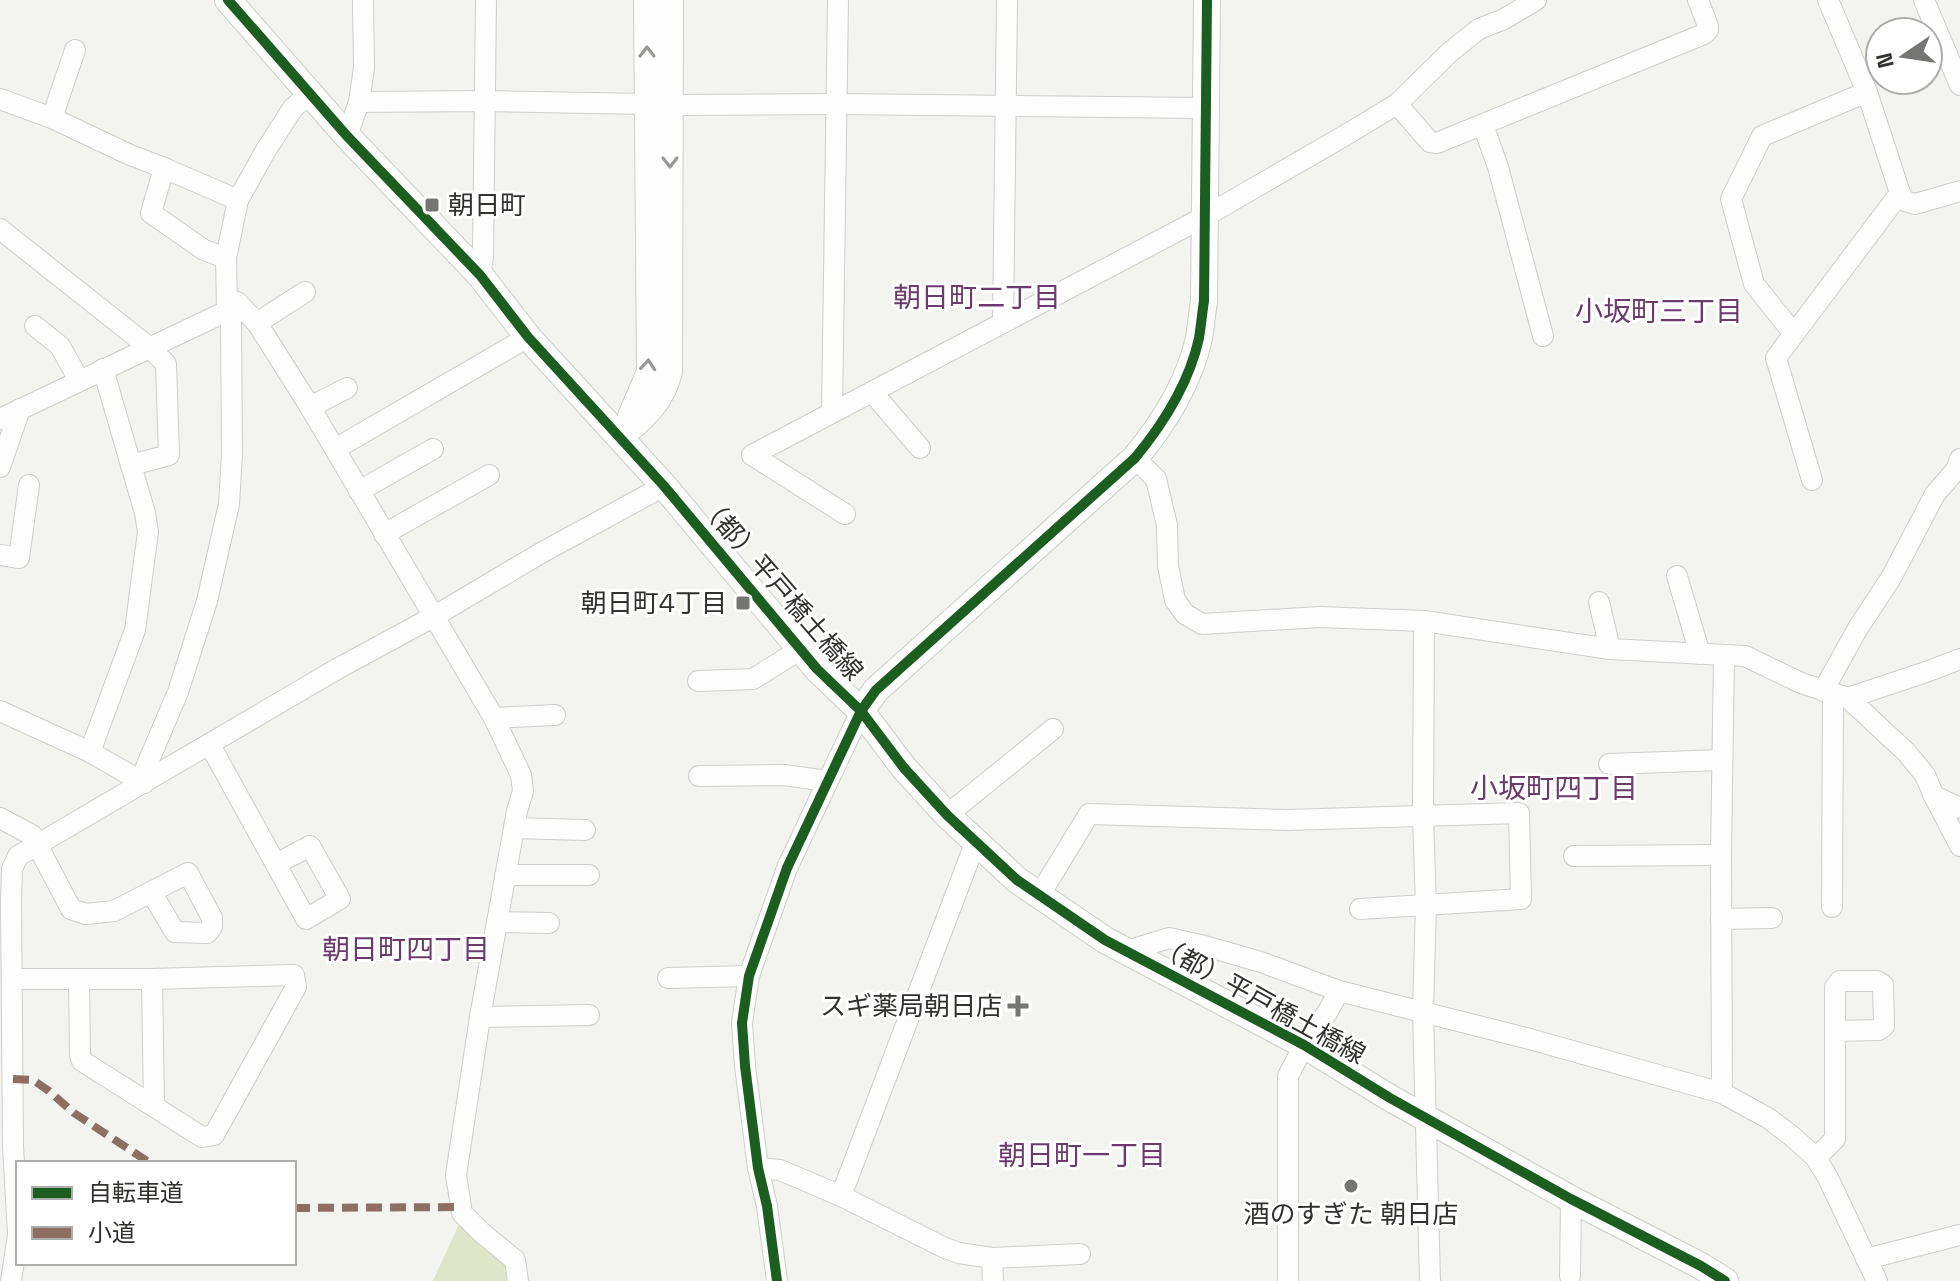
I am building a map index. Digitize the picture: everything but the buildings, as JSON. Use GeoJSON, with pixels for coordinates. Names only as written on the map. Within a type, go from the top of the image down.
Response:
{"type":"FeatureCollection","features":[{"type":"Feature","properties":{"kind":"street","name":"（都）平戸橋土橋線"},"geometry":{"type":"LineString","coordinates":[[228,0],[347,136],[480,275],[528,337],[664,486],[817,669],[861,711],[904,768],[947,815],[1017,880],[1105,940],[1304,1045],[1390,1098],[1725,1281]]}},
{"type":"Feature","properties":{"kind":"street"},"geometry":{"type":"LineString","coordinates":[[347,136],[359,102],[364,68],[363,0]]}},
{"type":"Feature","properties":{"kind":"street"},"geometry":{"type":"LineString","coordinates":[[480,275],[483,257],[486,0]]}},
{"type":"Feature","properties":{"kind":"street"},"geometry":{"type":"LineString","coordinates":[[647,0],[658,105]]}},
{"type":"Feature","properties":{"kind":"street"},"geometry":{"type":"LineString","coordinates":[[620,437],[650,372],[658,105],[670,0]]}},
{"type":"Feature","properties":{"kind":"street"},"geometry":{"type":"LineString","coordinates":[[832,412],[838,0]]}},
{"type":"Feature","properties":{"kind":"street"},"geometry":{"type":"LineString","coordinates":[[1003,323],[1007,0]]}},
{"type":"Feature","properties":{"kind":"street"},"geometry":{"type":"LineString","coordinates":[[777,1281],[745,1066],[742,1023],[749,976],[787,868],[861,711],[876,690],[1135,458],[1169,412],[1187,376],[1199,337],[1204,301],[1207,0]]}},
{"type":"Feature","properties":{"kind":"street"},"geometry":{"type":"LineString","coordinates":[[845,514],[752,455],[1204,217],[1397,104],[1450,52],[1479,29],[1504,19],[1536,0]]}},
{"type":"Feature","properties":{"kind":"street"},"geometry":{"type":"LineString","coordinates":[[1397,104],[1430,142],[1437,143],[1704,34],[1708,26],[1698,0]]}},
{"type":"Feature","properties":{"kind":"street"},"geometry":{"type":"LineString","coordinates":[[1828,0],[1864,85]]}},
{"type":"Feature","properties":{"kind":"street"},"geometry":{"type":"LineString","coordinates":[[1924,0],[1960,85]]}},
{"type":"Feature","properties":{"kind":"street"},"geometry":{"type":"LineString","coordinates":[[52,118],[75,50]]}},
{"type":"Feature","properties":{"kind":"street"},"geometry":{"type":"LineString","coordinates":[[1794,334],[1754,284],[1731,199],[1762,136],[1864,93]]}},
{"type":"Feature","properties":{"kind":"street"},"geometry":{"type":"LineString","coordinates":[[144,783],[146,767],[178,692],[207,601],[229,504],[232,350],[231,321],[227,311],[226,258],[238,200],[293,108],[309,94]]}},
{"type":"Feature","properties":{"kind":"street"},"geometry":{"type":"LineString","coordinates":[[1868,96],[1905,201],[1915,204],[1960,191]]}},
{"type":"Feature","properties":{"kind":"street"},"geometry":{"type":"LineString","coordinates":[[0,99],[52,118],[238,200]]}},
{"type":"Feature","properties":{"kind":"street"},"geometry":{"type":"LineString","coordinates":[[359,102],[1204,108]]}},
{"type":"Feature","properties":{"kind":"street"},"geometry":{"type":"LineString","coordinates":[[1483,125],[1498,167],[1543,336]]}},
{"type":"Feature","properties":{"kind":"street"},"geometry":{"type":"LineString","coordinates":[[164,168],[151,213],[204,250],[226,258]]}},
{"type":"Feature","properties":{"kind":"street"},"geometry":{"type":"LineString","coordinates":[[1812,480],[1776,358],[1900,193]]}},
{"type":"Feature","properties":{"kind":"street"},"geometry":{"type":"LineString","coordinates":[[0,229],[166,364],[169,455],[131,465]]}},
{"type":"Feature","properties":{"kind":"street"},"geometry":{"type":"LineString","coordinates":[[257,323],[305,292]]}},
{"type":"Feature","properties":{"kind":"street"},"geometry":{"type":"LineString","coordinates":[[0,419],[227,311],[237,302],[257,323],[310,407],[494,718],[521,775],[523,791],[480,1017],[456,1175],[462,1213],[515,1260],[518,1281]]}},
{"type":"Feature","properties":{"kind":"street"},"geometry":{"type":"LineString","coordinates":[[35,326],[60,346],[79,380]]}},
{"type":"Feature","properties":{"kind":"street"},"geometry":{"type":"LineString","coordinates":[[335,449],[528,337]]}},
{"type":"Feature","properties":{"kind":"street"},"geometry":{"type":"LineString","coordinates":[[90,752],[135,630],[148,532],[103,369]]}},
{"type":"Feature","properties":{"kind":"street"},"geometry":{"type":"LineString","coordinates":[[310,407],[347,388]]}},
{"type":"Feature","properties":{"kind":"street"},"geometry":{"type":"LineString","coordinates":[[872,392],[920,448]]}},
{"type":"Feature","properties":{"kind":"street"},"geometry":{"type":"LineString","coordinates":[[0,467],[20,409]]}},
{"type":"Feature","properties":{"kind":"street"},"geometry":{"type":"LineString","coordinates":[[359,491],[433,449]]}},
{"type":"Feature","properties":{"kind":"street"},"geometry":{"type":"LineString","coordinates":[[1135,458],[1156,479],[1167,525],[1168,566],[1175,600],[1185,614],[1202,624],[1320,617],[1424,621],[1610,649],[1745,656],[1801,683],[1835,694],[1907,753],[1925,775],[1960,846]]}},
{"type":"Feature","properties":{"kind":"street"},"geometry":{"type":"LineString","coordinates":[[1832,907],[1835,694],[1858,628],[1891,578],[1935,494],[1956,470],[1960,459]]}},
{"type":"Feature","properties":{"kind":"street"},"geometry":{"type":"LineString","coordinates":[[384,534],[489,475]]}},
{"type":"Feature","properties":{"kind":"street"},"geometry":{"type":"LineString","coordinates":[[0,555],[19,558],[29,485]]}},
{"type":"Feature","properties":{"kind":"street"},"geometry":{"type":"LineString","coordinates":[[16,1199],[11,900],[12,869],[18,856],[337,669],[664,486]]}},
{"type":"Feature","properties":{"kind":"street"},"geometry":{"type":"LineString","coordinates":[[1677,576],[1700,654]]}},
{"type":"Feature","properties":{"kind":"street"},"geometry":{"type":"LineString","coordinates":[[1599,602],[1610,649]]}},
{"type":"Feature","properties":{"kind":"street"},"geometry":{"type":"LineString","coordinates":[[1424,621],[1426,905],[1423,1011],[1430,1281]]}},
{"type":"Feature","properties":{"kind":"street"},"geometry":{"type":"LineString","coordinates":[[698,681],[753,679],[801,649]]}},
{"type":"Feature","properties":{"kind":"street"},"geometry":{"type":"LineString","coordinates":[[1722,1093],[1724,656]]}},
{"type":"Feature","properties":{"kind":"street"},"geometry":{"type":"LineString","coordinates":[[1835,694],[1926,672],[1960,659]]}},
{"type":"Feature","properties":{"kind":"street"},"geometry":{"type":"LineString","coordinates":[[0,711],[90,752],[144,783]]}},
{"type":"Feature","properties":{"kind":"street"},"geometry":{"type":"LineString","coordinates":[[494,718],[555,715]]}},
{"type":"Feature","properties":{"kind":"street"},"geometry":{"type":"LineString","coordinates":[[947,815],[1053,729]]}},
{"type":"Feature","properties":{"kind":"street"},"geometry":{"type":"LineString","coordinates":[[210,745],[276,864]]}},
{"type":"Feature","properties":{"kind":"street"},"geometry":{"type":"LineString","coordinates":[[1609,764],[1722,760]]}},
{"type":"Feature","properties":{"kind":"street"},"geometry":{"type":"LineString","coordinates":[[699,776],[784,775],[827,781]]}},
{"type":"Feature","properties":{"kind":"street"},"geometry":{"type":"LineString","coordinates":[[1934,796],[1960,808]]}},
{"type":"Feature","properties":{"kind":"street"},"geometry":{"type":"LineString","coordinates":[[1039,896],[1089,814],[1287,820],[1519,813],[1521,899],[1360,909]]}},
{"type":"Feature","properties":{"kind":"street"},"geometry":{"type":"LineString","coordinates":[[0,818],[32,835],[71,909],[86,914],[114,911],[151,892]]}},
{"type":"Feature","properties":{"kind":"street"},"geometry":{"type":"LineString","coordinates":[[514,828],[585,830]]}},
{"type":"Feature","properties":{"kind":"street"},"geometry":{"type":"LineString","coordinates":[[841,1196],[976,841]]}},
{"type":"Feature","properties":{"kind":"street"},"geometry":{"type":"LineString","coordinates":[[1574,856],[1721,855]]}},
{"type":"Feature","properties":{"kind":"street"},"geometry":{"type":"LineString","coordinates":[[505,875],[589,875]]}},
{"type":"Feature","properties":{"kind":"street"},"geometry":{"type":"LineString","coordinates":[[1721,919],[1772,918]]}},
{"type":"Feature","properties":{"kind":"street"},"geometry":{"type":"LineString","coordinates":[[497,922],[549,923]]}},
{"type":"Feature","properties":{"kind":"street"},"geometry":{"type":"LineString","coordinates":[[1127,951],[1169,938],[1205,946],[1261,962],[1339,991],[1722,1093],[1768,1118],[1816,1158],[1877,1281]]}},
{"type":"Feature","properties":{"kind":"street"},"geometry":{"type":"LineString","coordinates":[[12,979],[294,975],[296,987],[214,1135],[202,1137],[82,1061],[79,980]]}},
{"type":"Feature","properties":{"kind":"street"},"geometry":{"type":"LineString","coordinates":[[668,978],[749,976]]}},
{"type":"Feature","properties":{"kind":"street"},"geometry":{"type":"LineString","coordinates":[[152,979],[154,1106]]}},
{"type":"Feature","properties":{"kind":"street"},"geometry":{"type":"LineString","coordinates":[[1288,1281],[1288,1076],[1339,991]]}},
{"type":"Feature","properties":{"kind":"street"},"geometry":{"type":"LineString","coordinates":[[480,1017],[589,1015]]}},
{"type":"Feature","properties":{"kind":"street"},"geometry":{"type":"LineString","coordinates":[[1816,1158],[1835,1139],[1835,1031]]}},
{"type":"Feature","properties":{"kind":"street"},"geometry":{"type":"LineString","coordinates":[[758,1168],[780,1170],[959,1253],[992,1258],[1080,1254]]}},
{"type":"Feature","properties":{"kind":"street"},"geometry":{"type":"LineString","coordinates":[[1570,1276],[1571,1199]]}},
{"type":"Feature","properties":{"kind":"street"},"geometry":{"type":"LineString","coordinates":[[1866,1259],[1960,1235]]}},
{"type":"Feature","properties":{"kind":"street"},"geometry":{"type":"LineString","coordinates":[[11,1281],[16,1247]]}},
{"type":"Feature","properties":{"kind":"street"},"geometry":{"type":"LineString","coordinates":[[992,1258],[993,1281]]}},
{"type":"Feature","properties":{"kind":"green space"},"geometry":{"type":"Polygon","coordinates":[[[459,1224],[505,1261],[507,1281],[433,1281],[459,1224]]]}},
{"type":"Feature","properties":{"kind":"marked path"},"geometry":{"type":"LineString","coordinates":[[13,1079],[33,1080],[74,1113],[147,1161]]}},
{"type":"Feature","properties":{"kind":"marked path"},"geometry":{"type":"LineString","coordinates":[[296,1208],[460,1207]]}},
{"type":"Feature","properties":{"kind":"cycle path"},"geometry":{"type":"LineString","coordinates":[[228,0],[347,136],[480,275],[528,337],[664,486],[817,669],[861,711],[904,768],[947,815],[1017,880],[1105,940],[1304,1045],[1390,1098],[1725,1281]]}},
{"type":"Feature","properties":{"kind":"cycle path"},"geometry":{"type":"LineString","coordinates":[[777,1281],[745,1066],[742,1023],[749,976],[787,868],[861,711],[876,690],[1135,458],[1156,431],[1182,387],[1195,355],[1204,301],[1207,0]]}},
{"type":"Feature","properties":{"kind":"place","name":"朝日町"},"geometry":{"type":"Point","coordinates":[432,205]}},
{"type":"Feature","properties":{"kind":"place","name":"朝日町4丁目"},"geometry":{"type":"Point","coordinates":[743,603]}},
{"type":"Feature","properties":{"kind":"place","name":"スギ薬局朝日店"},"geometry":{"type":"Point","coordinates":[1018,1006]}},
{"type":"Feature","properties":{"kind":"place","name":"酒のすぎた 朝日店"},"geometry":{"type":"Point","coordinates":[1351,1186]}},
{"type":"Feature","properties":{"kind":"district","name":"朝日町二丁目"},"geometry":{"type":"Point","coordinates":[977,297]}},
{"type":"Feature","properties":{"kind":"district","name":"小坂町三丁目"},"geometry":{"type":"Point","coordinates":[1659,311]}},
{"type":"Feature","properties":{"kind":"district","name":"小坂町四丁目"},"geometry":{"type":"Point","coordinates":[1554,788]}},
{"type":"Feature","properties":{"kind":"district","name":"朝日町四丁目"},"geometry":{"type":"Point","coordinates":[406,949]}},
{"type":"Feature","properties":{"kind":"district","name":"朝日町一丁目"},"geometry":{"type":"Point","coordinates":[1082,1155]}}]}
